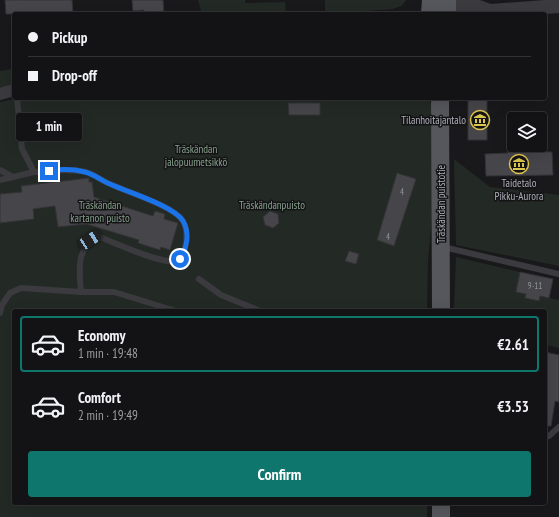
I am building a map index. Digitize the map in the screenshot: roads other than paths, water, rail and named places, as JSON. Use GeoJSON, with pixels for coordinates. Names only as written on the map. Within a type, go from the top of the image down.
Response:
{"type":"FeatureCollection","features":[{"type":"Feature","properties":{"kind":"main road","name":"Träskändan puistotie"},"geometry":{"type":"LineString","coordinates":[[440,100],[441,309]]}},
{"type":"Feature","properties":{"kind":"main road"},"geometry":{"type":"LineString","coordinates":[[441,505],[441,517]]}},
{"type":"Feature","properties":{"kind":"street"},"geometry":{"type":"LineString","coordinates":[[440,8],[471,6],[479,7],[488,12],[559,6]]}},
{"type":"Feature","properties":{"kind":"street"},"geometry":{"type":"LineString","coordinates":[[0,94],[12,91]]}},
{"type":"Feature","properties":{"kind":"lane"},"geometry":{"type":"LineString","coordinates":[[17,100],[22,149],[34,172]]}},
{"type":"Feature","properties":{"kind":"lane"},"geometry":{"type":"LineString","coordinates":[[0,180],[34,172],[64,169],[87,172],[111,185],[134,193],[176,213],[183,221],[187,235],[185,250],[180,259],[175,261],[162,260],[97,236],[90,240],[84,248],[79,266],[81,292]]}},
{"type":"Feature","properties":{"kind":"lane"},"geometry":{"type":"LineString","coordinates":[[0,170],[13,177]]}},
{"type":"Feature","properties":{"kind":"lane"},"geometry":{"type":"LineString","coordinates":[[441,247],[559,274]]}},
{"type":"Feature","properties":{"kind":"lane"},"geometry":{"type":"LineString","coordinates":[[199,279],[221,294],[255,309]]}},
{"type":"Feature","properties":{"kind":"lane"},"geometry":{"type":"LineString","coordinates":[[0,313],[2,306],[10,293],[21,288],[81,292],[114,292],[169,309]]}},
{"type":"Feature","properties":{"kind":"lane"},"geometry":{"type":"LineString","coordinates":[[547,436],[559,428]]}},
{"type":"Feature","properties":{"kind":"place","name":"Tilanhoitajantalo"},"geometry":{"type":"Point","coordinates":[480,120]}},
{"type":"Feature","properties":{"kind":"place","name":"Taidetalo Pikku-Aurora"},"geometry":{"type":"Point","coordinates":[519,164]}},
{"type":"Feature","properties":{"kind":"park label","name":"Träskändan jalopuumetsikkö"},"geometry":{"type":"Point","coordinates":[196,155]}},
{"type":"Feature","properties":{"kind":"park label","name":"Träskändanpuisto"},"geometry":{"type":"Point","coordinates":[272,205]}},
{"type":"Feature","properties":{"kind":"park label","name":"Träskändan kartanon puisto"},"geometry":{"type":"Point","coordinates":[100,211]}}]}
